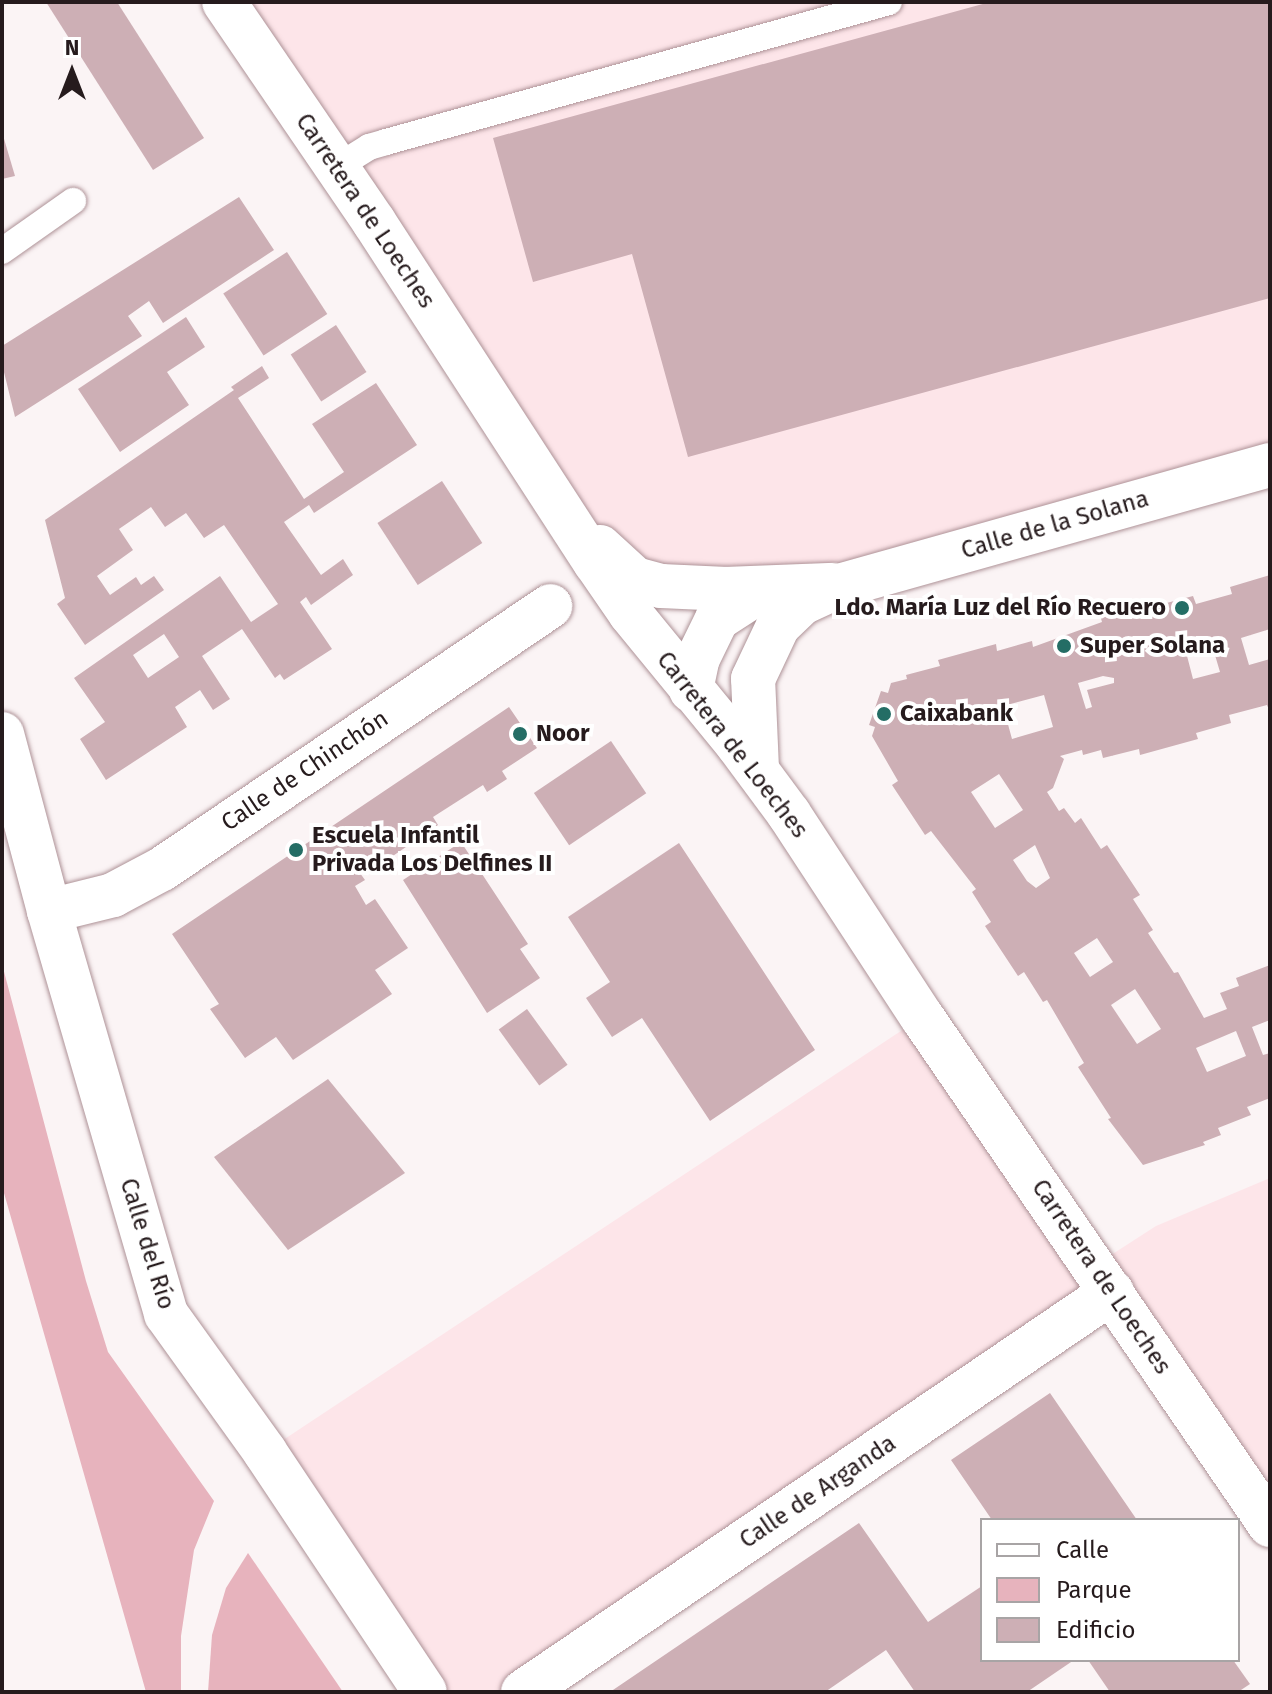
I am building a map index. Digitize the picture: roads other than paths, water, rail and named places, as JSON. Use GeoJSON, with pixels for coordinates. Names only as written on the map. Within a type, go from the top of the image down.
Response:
{"type":"FeatureCollection","features":[{"type":"Feature","properties":{"kind":"street","name":"Carretera de Loeches"},"geometry":{"type":"LineString","coordinates":[[224,2],[337,167],[630,613],[757,769],[1270,1525]]}},
{"type":"Feature","properties":{"kind":"street","name":"Calle de la Solana"},"geometry":{"type":"LineString","coordinates":[[839,586],[1270,465]]}},
{"type":"Feature","properties":{"kind":"street"},"geometry":{"type":"LineString","coordinates":[[554,496],[611,558],[635,579],[672,587],[839,586]]}},
{"type":"Feature","properties":{"kind":"street"},"geometry":{"type":"LineString","coordinates":[[757,769],[753,679],[764,650],[778,626],[802,603],[839,586]]}},
{"type":"Feature","properties":{"kind":"street"},"geometry":{"type":"LineString","coordinates":[[691,690],[698,658],[717,619],[765,588]]}},
{"type":"Feature","properties":{"kind":"street","name":"Calle de Chinchón"},"geometry":{"type":"LineString","coordinates":[[49,911],[113,895],[162,869],[550,606]]}},
{"type":"Feature","properties":{"kind":"street","name":"Calle del Río"},"geometry":{"type":"LineString","coordinates":[[2,734],[49,911],[166,1314],[265,1452],[425,1692]]}},
{"type":"Feature","properties":{"kind":"street","name":"Calle de Arganda"},"geometry":{"type":"LineString","coordinates":[[523,1692],[1112,1292]]}},
{"type":"Feature","properties":{"kind":"lane"},"geometry":{"type":"LineString","coordinates":[[337,167],[369,147],[889,2]]}},
{"type":"Feature","properties":{"kind":"lane"},"geometry":{"type":"LineString","coordinates":[[2,251],[73,201]]}},
{"type":"Feature","properties":{"kind":"place","name":"Ldo. María Luz del Río Recuero"},"geometry":{"type":"Point","coordinates":[1182,608]}},
{"type":"Feature","properties":{"kind":"place","name":"Super Solana"},"geometry":{"type":"Point","coordinates":[1064,646]}},
{"type":"Feature","properties":{"kind":"place","name":"Caixabank"},"geometry":{"type":"Point","coordinates":[884,714]}},
{"type":"Feature","properties":{"kind":"place","name":"Noor"},"geometry":{"type":"Point","coordinates":[520,734]}},
{"type":"Feature","properties":{"kind":"place","name":"Escuela Infantil Privada Los Delfines II"},"geometry":{"type":"Point","coordinates":[296,850]}}]}
